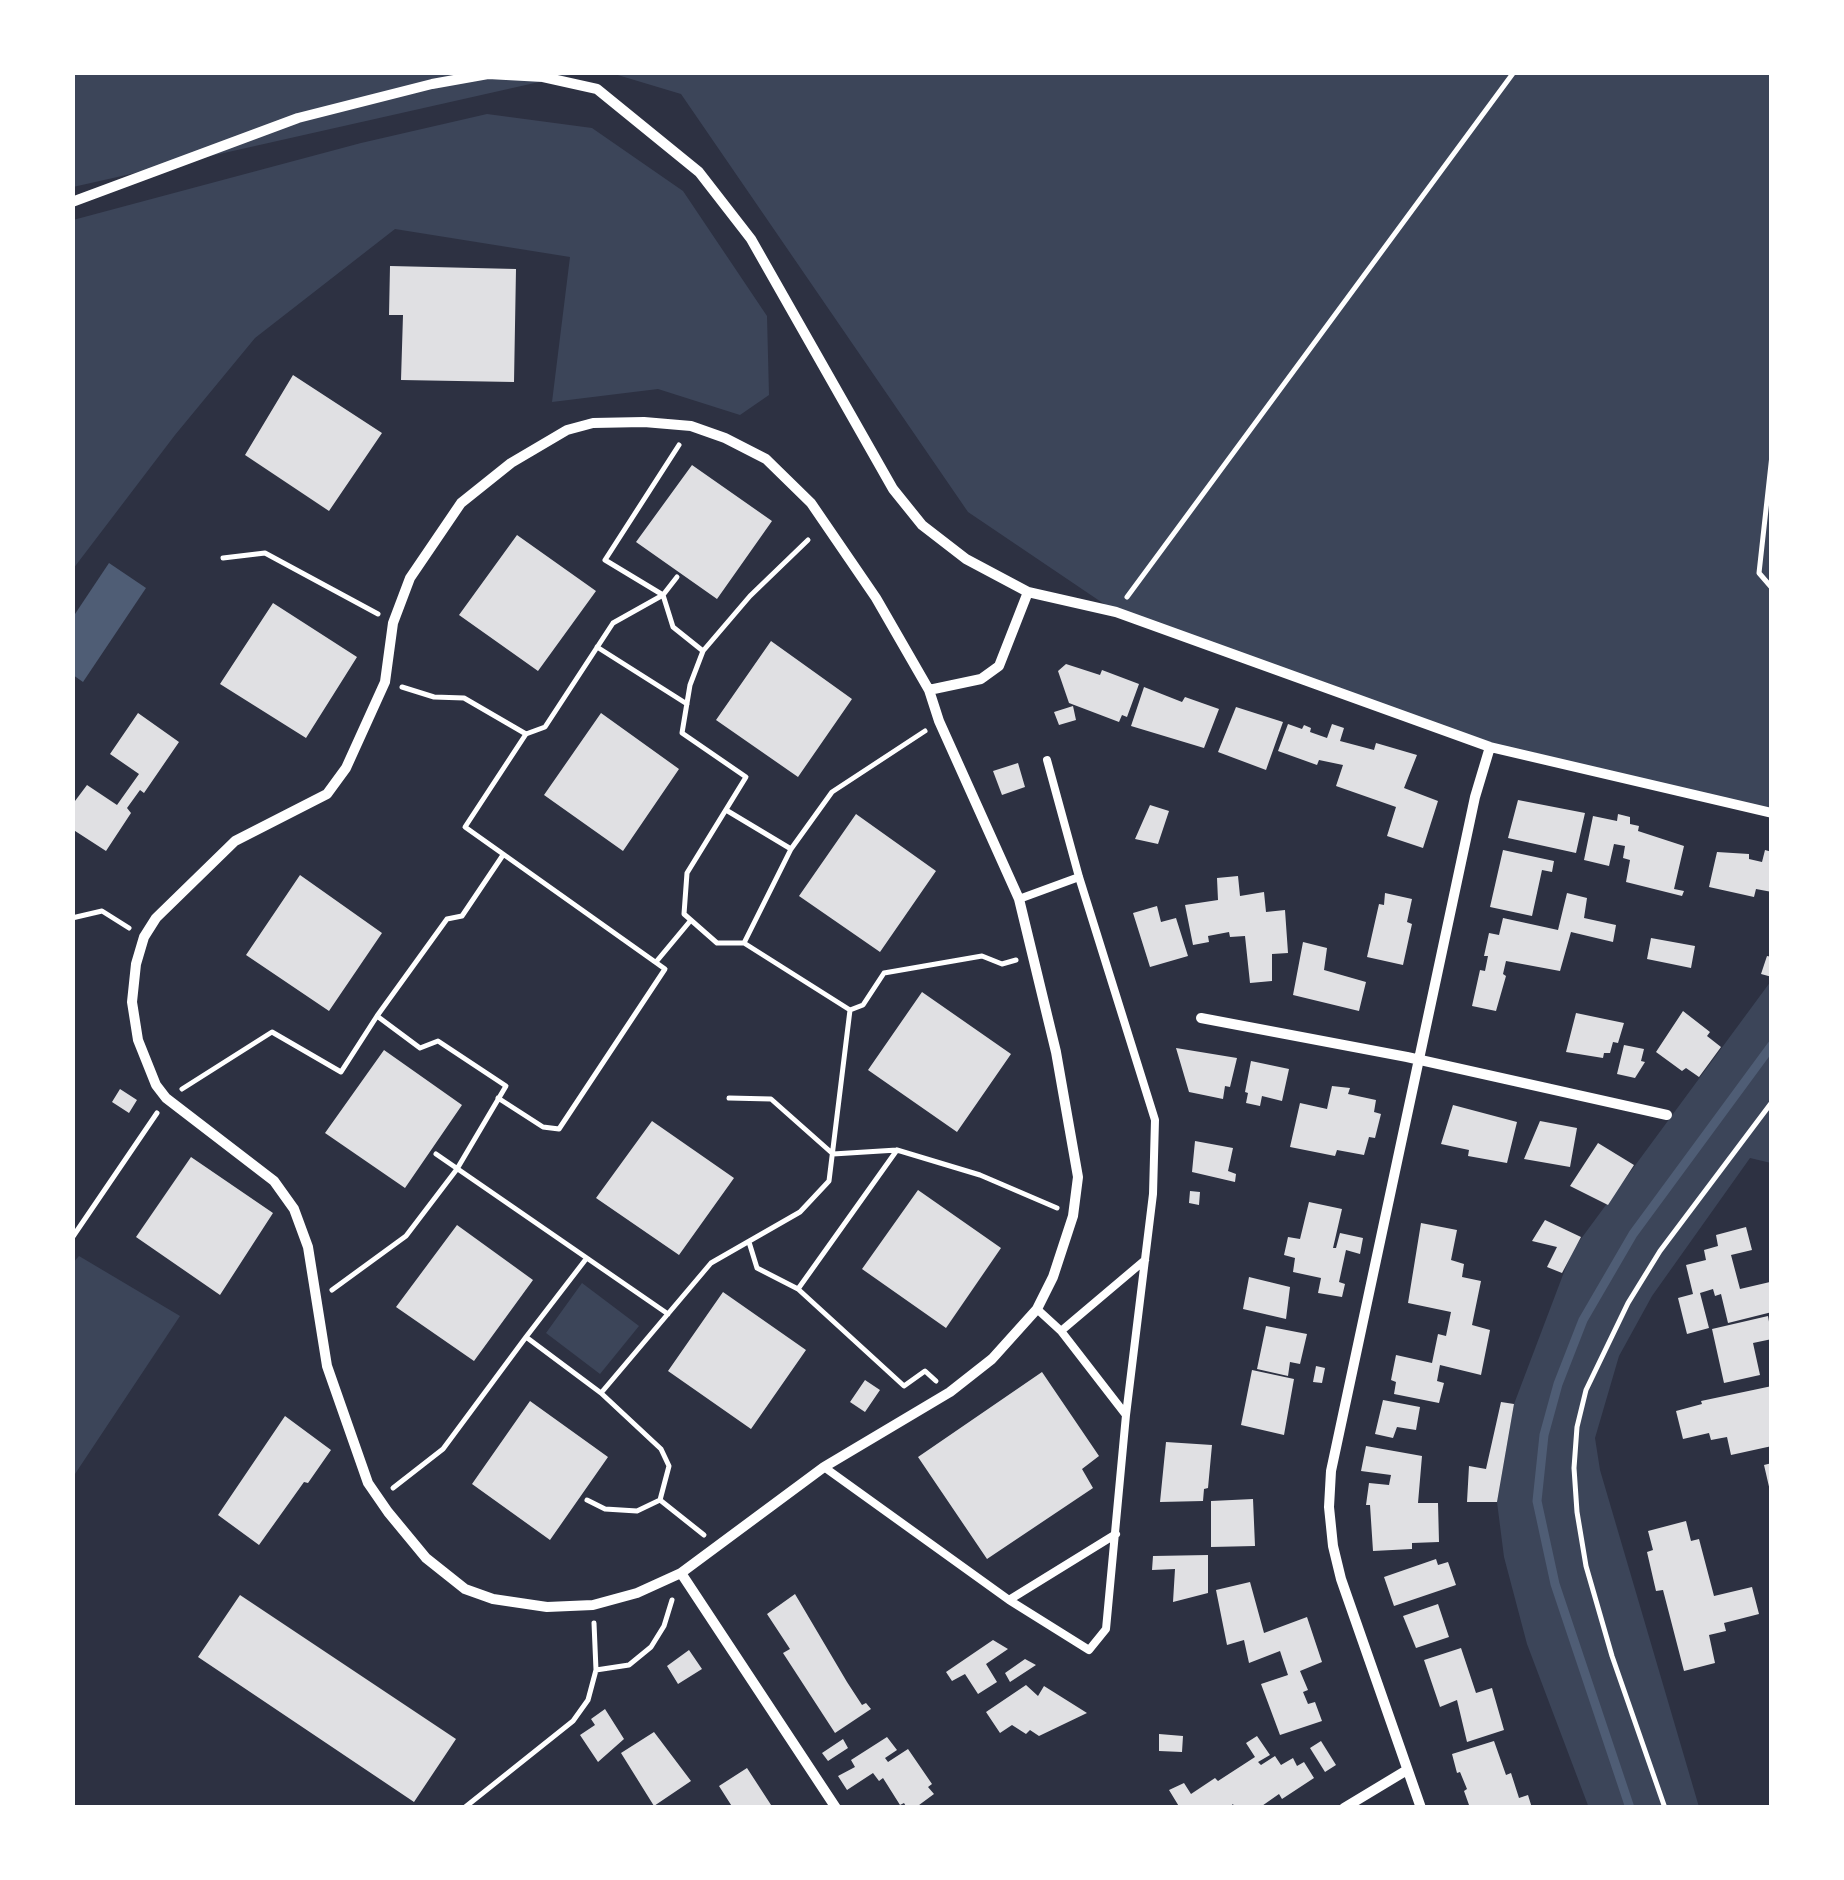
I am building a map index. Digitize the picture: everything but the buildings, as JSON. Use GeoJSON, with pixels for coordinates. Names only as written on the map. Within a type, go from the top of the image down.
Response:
{"type":"FeatureCollection","features":[{"type":"Feature","properties":{"kind":"street"},"geometry":{"type":"LineString","coordinates":[[72,202],[298,118],[432,84],[488,74],[542,77],[597,89],[699,172],[752,239],[893,489],[922,525],[966,559],[1028,592],[1116,612],[1490,747],[1772,814]]}},
{"type":"Feature","properties":{"kind":"street"},"geometry":{"type":"LineString","coordinates":[[593,423],[692,426],[766,459],[811,503],[876,598],[929,690],[1019,900],[1056,1052],[1078,1177],[1073,1216],[1053,1277],[1037,1309],[992,1359],[950,1392],[824,1467],[680,1573],[637,1593],[592,1605],[547,1607],[493,1599],[465,1589],[426,1558],[368,1483],[326,1366],[308,1247],[294,1209],[274,1181],[166,1098],[156,1084],[138,1040],[132,1002],[136,964],[144,937],[156,918],[235,841],[328,794],[346,768],[385,682],[394,623],[410,578],[460,502],[511,462],[567,430],[593,423]]}},
{"type":"Feature","properties":{"kind":"street"},"geometry":{"type":"LineString","coordinates":[[929,690],[981,679],[999,666],[1028,592]]}},
{"type":"Feature","properties":{"kind":"street"},"geometry":{"type":"LineString","coordinates":[[1420,1808],[1341,1579],[1330,1507],[1336,1440],[1490,747]]}},
{"type":"Feature","properties":{"kind":"street"},"geometry":{"type":"LineString","coordinates":[[1201,1018],[1667,1114]]}},
{"type":"Feature","properties":{"kind":"street"},"geometry":{"type":"LineString","coordinates":[[680,1573],[836,1808]]}},
{"type":"Feature","properties":{"kind":"street"},"geometry":{"type":"LineString","coordinates":[[1344,1808],[1408,1770]]}},
{"type":"Feature","properties":{"kind":"lane"},"geometry":{"type":"LineString","coordinates":[[824,1467],[1009,1600],[1089,1650],[1106,1629],[1153,1194],[1156,1120],[1078,877],[1047,760]]}},
{"type":"Feature","properties":{"kind":"lane"},"geometry":{"type":"LineString","coordinates":[[1019,900],[1078,877]]}},
{"type":"Feature","properties":{"kind":"lane"},"geometry":{"type":"LineString","coordinates":[[1061,1331],[1146,1259]]}},
{"type":"Feature","properties":{"kind":"lane"},"geometry":{"type":"LineString","coordinates":[[1037,1309],[1061,1331],[1126,1416]]}},
{"type":"Feature","properties":{"kind":"lane"},"geometry":{"type":"LineString","coordinates":[[1009,1600],[1116,1534]]}},
{"type":"Feature","properties":{"kind":"path"},"geometry":{"type":"LineString","coordinates":[[1116,612],[1514,72]]}},
{"type":"Feature","properties":{"kind":"path"},"geometry":{"type":"LineString","coordinates":[[692,426],[605,560],[664,595],[673,627],[703,651]]}},
{"type":"Feature","properties":{"kind":"path"},"geometry":{"type":"LineString","coordinates":[[1772,455],[1759,573],[1772,588]]}},
{"type":"Feature","properties":{"kind":"path"},"geometry":{"type":"LineString","coordinates":[[808,540],[750,596],[703,651],[682,733],[746,777],[687,873],[684,914],[717,943],[744,943],[850,1010]]}},
{"type":"Feature","properties":{"kind":"path"},"geometry":{"type":"LineString","coordinates":[[223,558],[265,553],[394,623]]}},
{"type":"Feature","properties":{"kind":"path"},"geometry":{"type":"LineString","coordinates":[[498,1098],[543,1127],[559,1129],[665,969],[465,827],[526,734],[544,727],[613,623],[664,595],[677,577]]}},
{"type":"Feature","properties":{"kind":"path"},"geometry":{"type":"LineString","coordinates":[[597,647],[687,704]]}},
{"type":"Feature","properties":{"kind":"path"},"geometry":{"type":"LineString","coordinates":[[385,682],[434,697],[464,698],[526,734]]}},
{"type":"Feature","properties":{"kind":"path"},"geometry":{"type":"LineString","coordinates":[[744,943],[791,849],[832,792],[874,768],[940,721]]}},
{"type":"Feature","properties":{"kind":"path"},"geometry":{"type":"LineString","coordinates":[[726,810],[791,849]]}},
{"type":"Feature","properties":{"kind":"path"},"geometry":{"type":"LineString","coordinates":[[72,1238],[166,1098],[272,1032],[340,1072],[448,918],[462,916],[503,854]]}},
{"type":"Feature","properties":{"kind":"path"},"geometry":{"type":"LineString","coordinates":[[72,918],[102,911],[144,937]]}},
{"type":"Feature","properties":{"kind":"path"},"geometry":{"type":"LineString","coordinates":[[656,962],[690,920]]}},
{"type":"Feature","properties":{"kind":"path"},"geometry":{"type":"LineString","coordinates":[[850,1010],[863,1005],[884,973],[982,956],[1002,964],[1033,954]]}},
{"type":"Feature","properties":{"kind":"path"},"geometry":{"type":"LineString","coordinates":[[600,1393],[711,1263],[800,1212],[829,1181],[850,1010]]}},
{"type":"Feature","properties":{"kind":"path"},"geometry":{"type":"LineString","coordinates":[[316,1303],[406,1236],[457,1169],[506,1086],[438,1040],[420,1048],[376,1016]]}},
{"type":"Feature","properties":{"kind":"path"},"geometry":{"type":"LineString","coordinates":[[729,1098],[771,1098],[833,1154],[898,1150],[980,1175],[1073,1216]]}},
{"type":"Feature","properties":{"kind":"path"},"geometry":{"type":"LineString","coordinates":[[1666,1808],[1612,1656],[1586,1566],[1574,1468],[1577,1427],[1586,1390],[1628,1303],[1660,1251],[1772,1102]]}},
{"type":"Feature","properties":{"kind":"path"},"geometry":{"type":"LineString","coordinates":[[798,1288],[898,1150]]}},
{"type":"Feature","properties":{"kind":"path"},"geometry":{"type":"LineString","coordinates":[[436,1154],[668,1314]]}},
{"type":"Feature","properties":{"kind":"path"},"geometry":{"type":"LineString","coordinates":[[748,1242],[758,1268],[798,1288],[904,1386],[925,1371],[950,1392]]}},
{"type":"Feature","properties":{"kind":"path"},"geometry":{"type":"LineString","coordinates":[[379,1499],[443,1449],[587,1258]]}},
{"type":"Feature","properties":{"kind":"path"},"geometry":{"type":"LineString","coordinates":[[526,1338],[600,1393],[661,1449],[669,1466],[660,1500],[637,1511],[605,1509],[587,1500]]}},
{"type":"Feature","properties":{"kind":"path"},"geometry":{"type":"LineString","coordinates":[[660,1500],[718,1546]]}},
{"type":"Feature","properties":{"kind":"path"},"geometry":{"type":"LineString","coordinates":[[596,1670],[628,1664],[651,1647],[664,1626],[680,1573]]}},
{"type":"Feature","properties":{"kind":"path"},"geometry":{"type":"LineString","coordinates":[[464,1808],[573,1721],[588,1700],[598,1651],[592,1605]]}},
{"type":"Feature","properties":{"kind":"shaded area"},"geometry":{"type":"Polygon","coordinates":[[[73,72],[579,73],[73,187],[73,72]]]}},
{"type":"Feature","properties":{"kind":"shaded area"},"geometry":{"type":"Polygon","coordinates":[[[611,73],[1771,73],[1771,813],[1550,763],[1116,612],[968,512],[681,94],[611,73]]]}},
{"type":"Feature","properties":{"kind":"shaded area"},"geometry":{"type":"Polygon","coordinates":[[[487,114],[592,128],[683,191],[767,316],[769,395],[740,415],[658,389],[552,402],[570,257],[395,229],[255,338],[73,569],[73,220],[361,143],[487,114]]]}},
{"type":"Feature","properties":{"kind":"shaded area"},"geometry":{"type":"Polygon","coordinates":[[[109,563],[146,588],[83,682],[73,675],[73,617],[109,563]]]}},
{"type":"Feature","properties":{"kind":"shaded area"},"geometry":{"type":"Polygon","coordinates":[[[1771,981],[1771,1163],[1750,1158],[1652,1296],[1619,1356],[1595,1438],[1600,1470],[1699,1807],[1589,1808],[1527,1644],[1504,1557],[1497,1502],[1514,1404],[1572,1251],[1771,981]]]}},
{"type":"Feature","properties":{"kind":"shaded area"},"geometry":{"type":"Polygon","coordinates":[[[79,1256],[180,1316],[73,1477],[72,1264],[79,1256]]]}},
{"type":"Feature","properties":{"kind":"shaded area"},"geometry":{"type":"Polygon","coordinates":[[[582,1283],[639,1326],[600,1374],[546,1333],[582,1283]]]}},
{"type":"Feature","properties":{"kind":"waterway"},"geometry":{"type":"LineString","coordinates":[[1630,1808],[1555,1584],[1537,1501],[1544,1435],[1558,1384],[1583,1320],[1633,1234],[1772,1045]]}}]}
